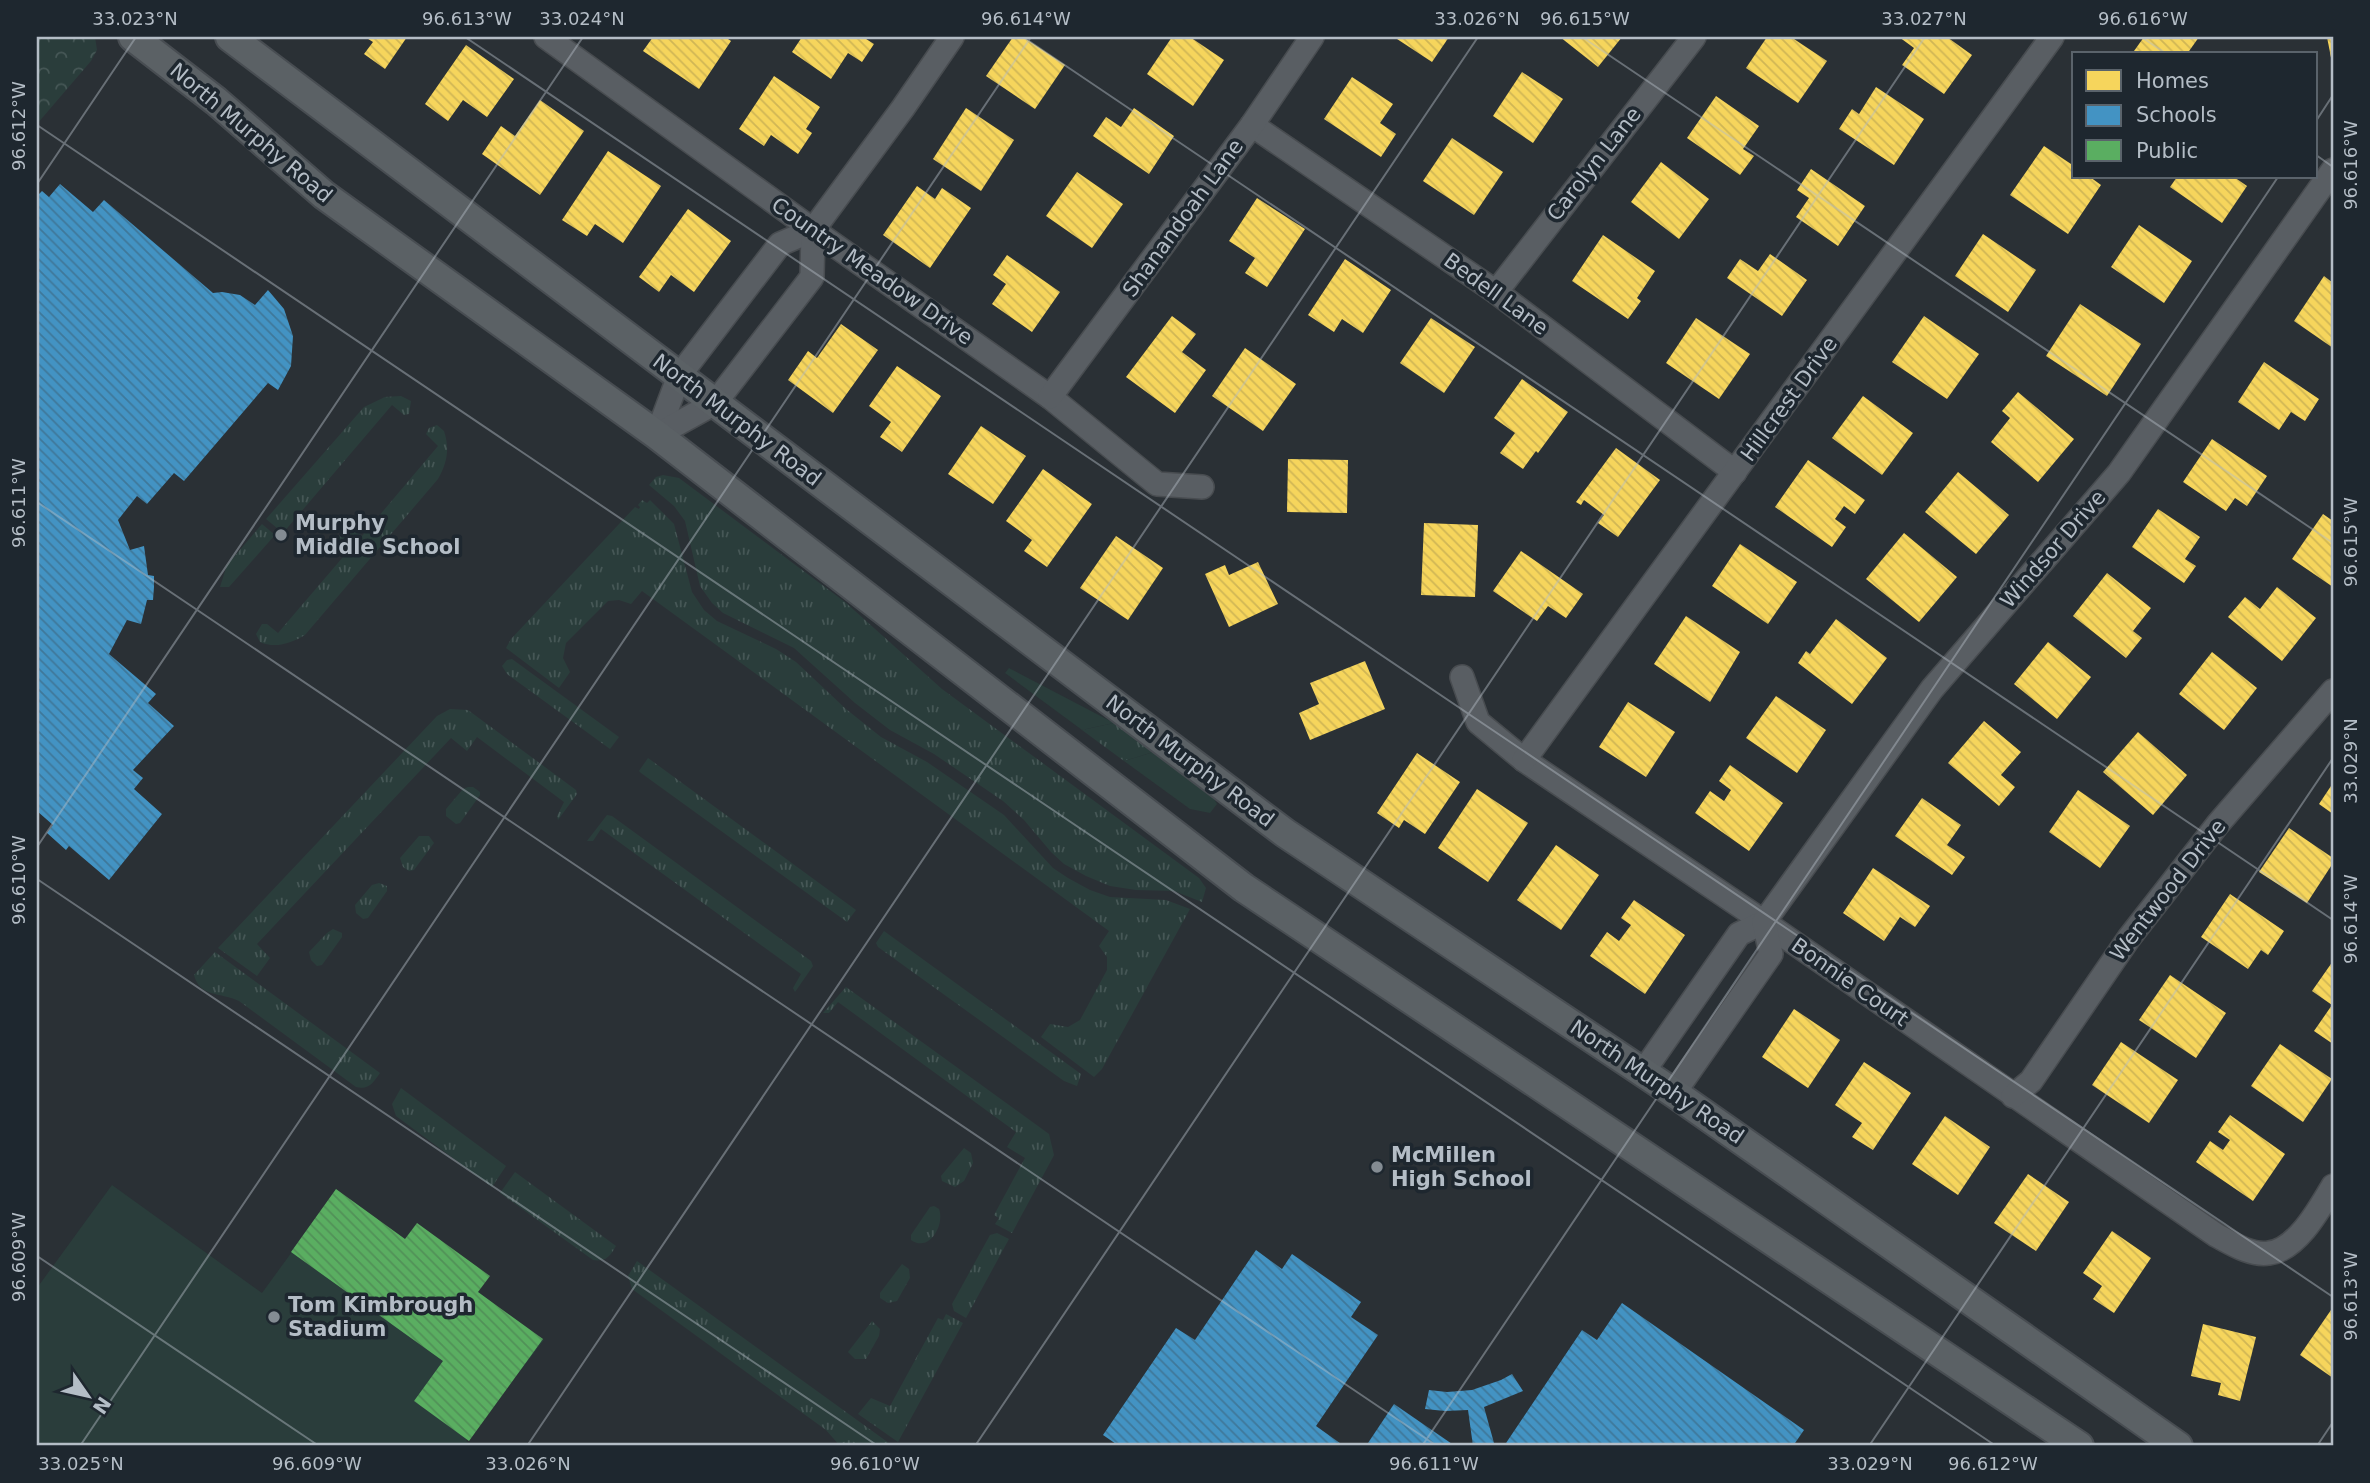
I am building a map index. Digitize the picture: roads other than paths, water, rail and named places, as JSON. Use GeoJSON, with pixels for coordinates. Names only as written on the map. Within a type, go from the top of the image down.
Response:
{"type":"FeatureCollection","features":[{"type":"Feature","properties":{"kind":"main road","name":"North Murphy Road"},"geometry":{"type":"LineString","coordinates":[[133,37],[216,101],[324,195],[657,435],[1244,888],[2079,1446]]}},
{"type":"Feature","properties":{"kind":"main road","name":"North Murphy Road"},"geometry":{"type":"LineString","coordinates":[[230,37],[1285,833],[1674,1093],[2178,1446]]}},
{"type":"Feature","properties":{"kind":"street","name":"Country Meadow Drive"},"geometry":{"type":"LineString","coordinates":[[546,37],[575,45],[813,230],[1050,397],[1157,484],[1202,487]]}},
{"type":"Feature","properties":{"kind":"street"},"geometry":{"type":"LineString","coordinates":[[657,435],[679,376],[780,244],[813,230],[903,108],[951,37]]}},
{"type":"Feature","properties":{"kind":"street","name":"Shanandoah Lane"},"geometry":{"type":"LineString","coordinates":[[1050,397],[1252,125],[1312,37]]}},
{"type":"Feature","properties":{"kind":"street","name":"Carolyn Lane"},"geometry":{"type":"LineString","coordinates":[[1496,292],[1694,37]]}},
{"type":"Feature","properties":{"kind":"street","name":"Hillcrest Drive"},"geometry":{"type":"LineString","coordinates":[[1524,760],[2052,37]]}},
{"type":"Feature","properties":{"kind":"street","name":"Bedell Lane"},"geometry":{"type":"LineString","coordinates":[[1252,125],[1496,292],[1735,472]]}},
{"type":"Feature","properties":{"kind":"street","name":"Windsor Drive"},"geometry":{"type":"LineString","coordinates":[[1643,1072],[1739,934],[1764,922],[1932,689],[2119,473],[2333,170]]}},
{"type":"Feature","properties":{"kind":"street"},"geometry":{"type":"LineString","coordinates":[[657,435],[715,403],[812,277],[813,230]]}},
{"type":"Feature","properties":{"kind":"street","name":"Bonnie Court"},"geometry":{"type":"LineString","coordinates":[[1462,677],[1478,722],[1524,760],[1764,922],[2216,1236],[2239,1247],[2270,1254],[2302,1233],[2333,1186]]}},
{"type":"Feature","properties":{"kind":"street","name":"Wentwood Drive"},"geometry":{"type":"LineString","coordinates":[[2013,1096],[2031,1080],[2129,938],[2218,824],[2333,691]]}},
{"type":"Feature","properties":{"kind":"street"},"geometry":{"type":"LineString","coordinates":[[1674,1093],[1771,954],[1764,922]]}},
{"type":"Feature","properties":{"kind":"place","name":"Murphy Middle School"},"geometry":{"type":"Point","coordinates":[281,535]}},
{"type":"Feature","properties":{"kind":"place","name":"McMillen High School"},"geometry":{"type":"Point","coordinates":[1377,1167]}},
{"type":"Feature","properties":{"kind":"place","name":"Tom Kimbrough Stadium"},"geometry":{"type":"Point","coordinates":[274,1317]}}]}
